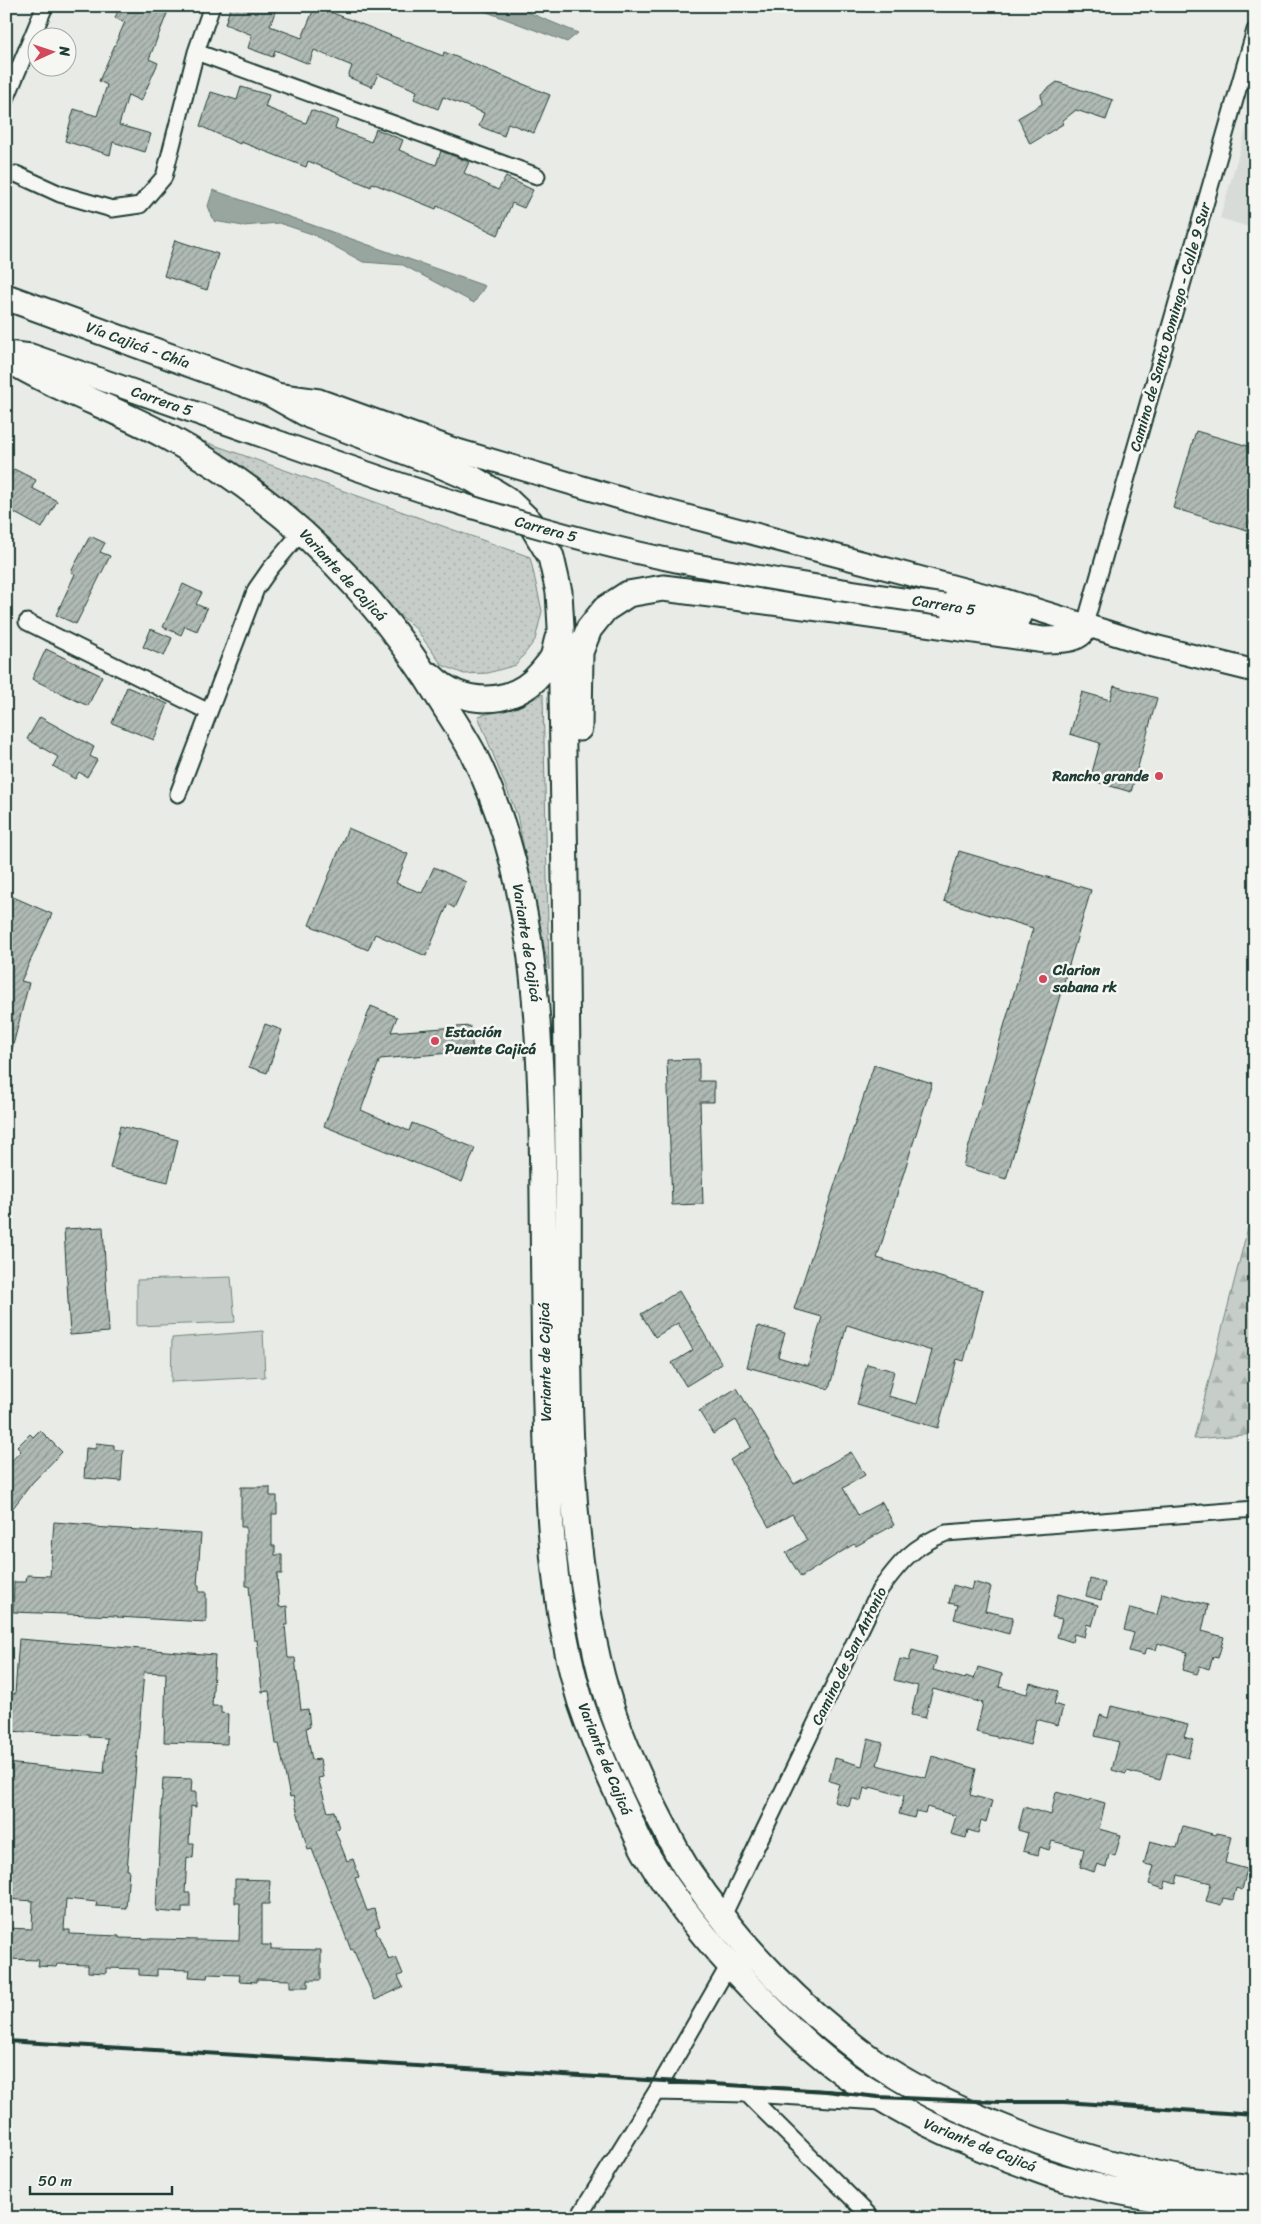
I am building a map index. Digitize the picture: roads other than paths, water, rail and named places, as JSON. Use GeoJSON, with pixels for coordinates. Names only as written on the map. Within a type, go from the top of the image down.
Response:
{"type":"FeatureCollection","features":[{"type":"Feature","properties":{"kind":"highway","name":"Vía Cajicá - Chía"},"geometry":{"type":"LineString","coordinates":[[6,297],[270,393]]}},
{"type":"Feature","properties":{"kind":"highway","name":"Variante de Cajicá"},"geometry":{"type":"LineString","coordinates":[[6,358],[24,369],[124,414],[169,438],[260,496],[302,531],[349,578],[392,628],[420,665],[472,752],[492,797],[514,868],[530,945],[537,1005],[541,1075],[545,1384],[552,1545],[565,1632],[581,1701],[607,1772],[644,1850],[689,1917],[729,1965],[783,2022],[823,2057],[878,2097],[920,2121],[968,2144],[1064,2179],[1195,2206],[1255,2211]]}},
{"type":"Feature","properties":{"kind":"highway","name":"Variante de Cajicá"},"geometry":{"type":"LineString","coordinates":[[270,393],[311,416],[436,463],[473,479],[506,499],[530,522],[551,556],[559,592],[561,628],[571,1421],[581,1570],[602,1677],[621,1734],[645,1791],[686,1867],[722,1918],[766,1969],[832,2028],[880,2065],[936,2098],[1009,2131],[1075,2155],[1146,2172],[1230,2186],[1255,2188]]}},
{"type":"Feature","properties":{"kind":"highway"},"geometry":{"type":"LineString","coordinates":[[564,822],[578,762],[580,652],[589,628],[605,609],[628,594],[663,588],[1044,640],[1071,639],[1092,628]]}},
{"type":"Feature","properties":{"kind":"highway"},"geometry":{"type":"LineString","coordinates":[[420,665],[443,688],[472,699],[504,697],[533,683],[553,658],[561,628]]}},
{"type":"Feature","properties":{"kind":"main road","name":"Carrera 5"},"geometry":{"type":"LineString","coordinates":[[6,352],[31,355],[411,489],[542,528],[674,561],[808,586],[944,604],[1092,628]]}},
{"type":"Feature","properties":{"kind":"main road","name":"Carrera 5"},"geometry":{"type":"LineString","coordinates":[[270,393],[319,400],[454,449],[630,501],[1005,600],[1150,645],[1255,671]]}},
{"type":"Feature","properties":{"kind":"street"},"geometry":{"type":"LineString","coordinates":[[6,99],[45,6]]}},
{"type":"Feature","properties":{"kind":"street"},"geometry":{"type":"LineString","coordinates":[[6,176],[16,174],[60,194],[112,209],[140,205],[164,177],[196,52],[212,6]]}},
{"type":"Feature","properties":{"kind":"street","name":"Camino de Santo Domingo - Calle 9 Sur"},"geometry":{"type":"LineString","coordinates":[[1092,628],[1255,30]]}},
{"type":"Feature","properties":{"kind":"street"},"geometry":{"type":"LineString","coordinates":[[196,52],[537,176]]}},
{"type":"Feature","properties":{"kind":"street"},"geometry":{"type":"LineString","coordinates":[[178,794],[256,590],[270,569],[302,531]]}},
{"type":"Feature","properties":{"kind":"street"},"geometry":{"type":"LineString","coordinates":[[26,622],[209,712]]}},
{"type":"Feature","properties":{"kind":"street","name":"Camino de San Antonio"},"geometry":{"type":"LineString","coordinates":[[722,1918],[879,1592],[897,1566],[914,1550],[932,1538],[946,1533],[1255,1509]]}},
{"type":"Feature","properties":{"kind":"street"},"geometry":{"type":"LineString","coordinates":[[578,2218],[656,2092],[729,1965]]}},
{"type":"Feature","properties":{"kind":"street"},"geometry":{"type":"LineString","coordinates":[[656,2092],[746,2094],[890,2103]]}},
{"type":"Feature","properties":{"kind":"street"},"geometry":{"type":"LineString","coordinates":[[746,2094],[872,2218]]}},
{"type":"Feature","properties":{"kind":"railway"},"geometry":{"type":"LineString","coordinates":[[6,2041],[826,2091],[878,2097],[1000,2102],[1064,2102],[1255,2115]]}},
{"type":"Feature","properties":{"kind":"place","name":"Rancho grande"},"geometry":{"type":"Point","coordinates":[1159,776]}},
{"type":"Feature","properties":{"kind":"place","name":"Clarion sabana rk"},"geometry":{"type":"Point","coordinates":[1043,979]}},
{"type":"Feature","properties":{"kind":"place","name":"Estación Puente Cajicá"},"geometry":{"type":"Point","coordinates":[435,1041]}}]}
